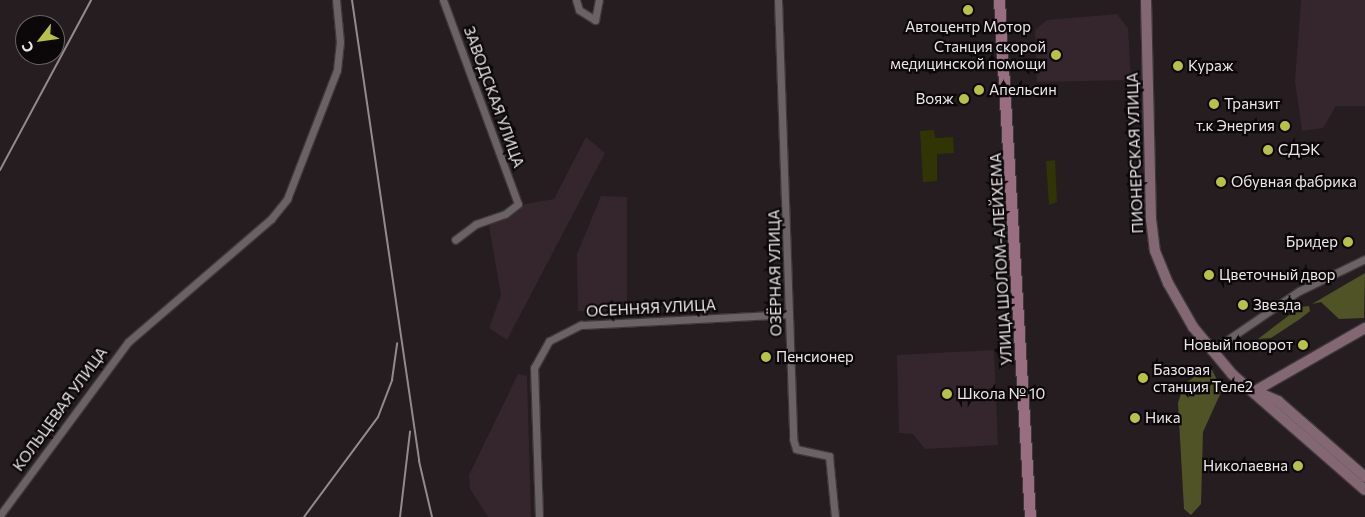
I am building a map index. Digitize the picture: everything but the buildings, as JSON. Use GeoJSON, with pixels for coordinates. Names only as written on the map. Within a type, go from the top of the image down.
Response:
{"type":"FeatureCollection","features":[{"type":"Feature","properties":{"kind":"main road","name":"УЛИЦА ШОЛОМ-АЛЕЙХЕМА"},"geometry":{"type":"LineString","coordinates":[[999,0],[1013,178],[1030,517]]}},
{"type":"Feature","properties":{"kind":"main road","name":"ПИОНЕРСКАЯ УЛИЦА"},"geometry":{"type":"LineString","coordinates":[[1146,0],[1152,236],[1168,283],[1211,351],[1365,490]]}},
{"type":"Feature","properties":{"kind":"main road"},"geometry":{"type":"LineString","coordinates":[[1255,391],[1365,328]]}},
{"type":"Feature","properties":{"kind":"main road","name":"ПИОНЕРСКАЯ УЛИЦА"},"geometry":{"type":"LineString","coordinates":[[1255,391],[1278,401],[1365,477]]}},
{"type":"Feature","properties":{"kind":"street","name":"КОЛЬЦЕВАЯ УЛИЦА"},"geometry":{"type":"LineString","coordinates":[[0,515],[105,368],[194,286],[271,219],[297,182],[337,70],[340,42],[336,0]]}},
{"type":"Feature","properties":{"kind":"street","name":"ЗАВОДСКАЯ УЛИЦА"},"geometry":{"type":"LineString","coordinates":[[443,0],[518,204],[505,214],[476,224],[455,240]]}},
{"type":"Feature","properties":{"kind":"street"},"geometry":{"type":"LineString","coordinates":[[576,0],[580,10],[595,20],[598,0]]}},
{"type":"Feature","properties":{"kind":"street","name":"ОЗЁРНАЯ УЛИЦА"},"geometry":{"type":"LineString","coordinates":[[778,0],[794,445],[799,450],[829,456],[835,517]]}},
{"type":"Feature","properties":{"kind":"street"},"geometry":{"type":"LineString","coordinates":[[1211,351],[1299,291],[1365,259]]}},
{"type":"Feature","properties":{"kind":"street","name":"ОСЕННЯЯ УЛИЦА"},"geometry":{"type":"LineString","coordinates":[[539,517],[534,368],[548,342],[581,325],[789,314]]}},
{"type":"Feature","properties":{"kind":"shaded area"},"geometry":{"type":"Polygon","coordinates":[[[1301,0],[1365,0],[1365,106],[1336,106],[1323,128],[1302,131],[1295,81],[1301,0]]]}},
{"type":"Feature","properties":{"kind":"shaded area"},"geometry":{"type":"Polygon","coordinates":[[[1117,14],[1128,28],[1131,80],[1037,82],[1035,30],[1047,20],[1117,14]]]}},
{"type":"Feature","properties":{"kind":"shaded area"},"geometry":{"type":"Polygon","coordinates":[[[934,130],[935,138],[953,137],[954,153],[937,154],[937,181],[923,182],[920,131],[934,130]]]}},
{"type":"Feature","properties":{"kind":"shaded area"},"geometry":{"type":"Polygon","coordinates":[[[586,137],[605,153],[507,340],[489,328],[501,295],[489,226],[525,204],[554,199],[586,137]]]}},
{"type":"Feature","properties":{"kind":"shaded area"},"geometry":{"type":"Polygon","coordinates":[[[1055,160],[1057,202],[1049,205],[1046,161],[1055,160]]]}},
{"type":"Feature","properties":{"kind":"shaded area"},"geometry":{"type":"Polygon","coordinates":[[[601,196],[627,197],[627,311],[578,311],[577,254],[601,196]]]}},
{"type":"Feature","properties":{"kind":"shaded area"},"geometry":{"type":"Polygon","coordinates":[[[1365,273],[1364,318],[1339,319],[1321,302],[1312,304],[1365,273]]]}},
{"type":"Feature","properties":{"kind":"shaded area"},"geometry":{"type":"Polygon","coordinates":[[[1309,306],[1310,311],[1271,338],[1258,339],[1300,307],[1309,306]]]}},
{"type":"Feature","properties":{"kind":"shaded area","name":"Школа № 10"},"geometry":{"type":"Polygon","coordinates":[[[994,350],[998,445],[925,449],[913,434],[899,433],[897,355],[994,350]]]}},
{"type":"Feature","properties":{"kind":"shaded area"},"geometry":{"type":"Polygon","coordinates":[[[1206,369],[1212,370],[1222,390],[1203,432],[1201,504],[1191,515],[1184,509],[1178,403],[1184,384],[1206,369]]]}},
{"type":"Feature","properties":{"kind":"shaded area"},"geometry":{"type":"Polygon","coordinates":[[[518,374],[527,376],[531,517],[488,517],[470,489],[469,475],[518,374]]]}},
{"type":"Feature","properties":{"kind":"railway"},"geometry":{"type":"LineString","coordinates":[[0,170],[91,0]]}},
{"type":"Feature","properties":{"kind":"railway"},"geometry":{"type":"LineString","coordinates":[[352,0],[419,461],[432,517]]}},
{"type":"Feature","properties":{"kind":"railway"},"geometry":{"type":"LineString","coordinates":[[304,517],[378,417],[392,380],[397,343]]}},
{"type":"Feature","properties":{"kind":"railway"},"geometry":{"type":"LineString","coordinates":[[400,517],[410,432]]}},
{"type":"Feature","properties":{"kind":"place","name":"Автоцентр Мотор"},"geometry":{"type":"Point","coordinates":[968,10]}},
{"type":"Feature","properties":{"kind":"place","name":"Станция скорой медицинской помощи"},"geometry":{"type":"Point","coordinates":[1056,55]}},
{"type":"Feature","properties":{"kind":"place","name":"Кураж"},"geometry":{"type":"Point","coordinates":[1178,66]}},
{"type":"Feature","properties":{"kind":"place","name":"Апельсин"},"geometry":{"type":"Point","coordinates":[979,90]}},
{"type":"Feature","properties":{"kind":"place","name":"Вояж"},"geometry":{"type":"Point","coordinates":[964,99]}},
{"type":"Feature","properties":{"kind":"place","name":"Транзит"},"geometry":{"type":"Point","coordinates":[1214,104]}},
{"type":"Feature","properties":{"kind":"place","name":"т.к Энергия"},"geometry":{"type":"Point","coordinates":[1285,126]}},
{"type":"Feature","properties":{"kind":"place","name":"СДЭК"},"geometry":{"type":"Point","coordinates":[1268,150]}},
{"type":"Feature","properties":{"kind":"place","name":"Обувная фабрика"},"geometry":{"type":"Point","coordinates":[1221,182]}},
{"type":"Feature","properties":{"kind":"place","name":"Бридер"},"geometry":{"type":"Point","coordinates":[1348,242]}},
{"type":"Feature","properties":{"kind":"place","name":"Цветочный двор"},"geometry":{"type":"Point","coordinates":[1209,275]}},
{"type":"Feature","properties":{"kind":"place","name":"Звезда"},"geometry":{"type":"Point","coordinates":[1243,305]}},
{"type":"Feature","properties":{"kind":"place","name":"Новый поворот"},"geometry":{"type":"Point","coordinates":[1303,345]}},
{"type":"Feature","properties":{"kind":"place","name":"Пенсионер"},"geometry":{"type":"Point","coordinates":[766,357]}},
{"type":"Feature","properties":{"kind":"place","name":"Базовая станция Теле2"},"geometry":{"type":"Point","coordinates":[1143,378]}},
{"type":"Feature","properties":{"kind":"place","name":"Школа № 10"},"geometry":{"type":"Point","coordinates":[947,394]}},
{"type":"Feature","properties":{"kind":"place","name":"Ника"},"geometry":{"type":"Point","coordinates":[1135,418]}},
{"type":"Feature","properties":{"kind":"place","name":"Николаевна"},"geometry":{"type":"Point","coordinates":[1298,466]}}]}
